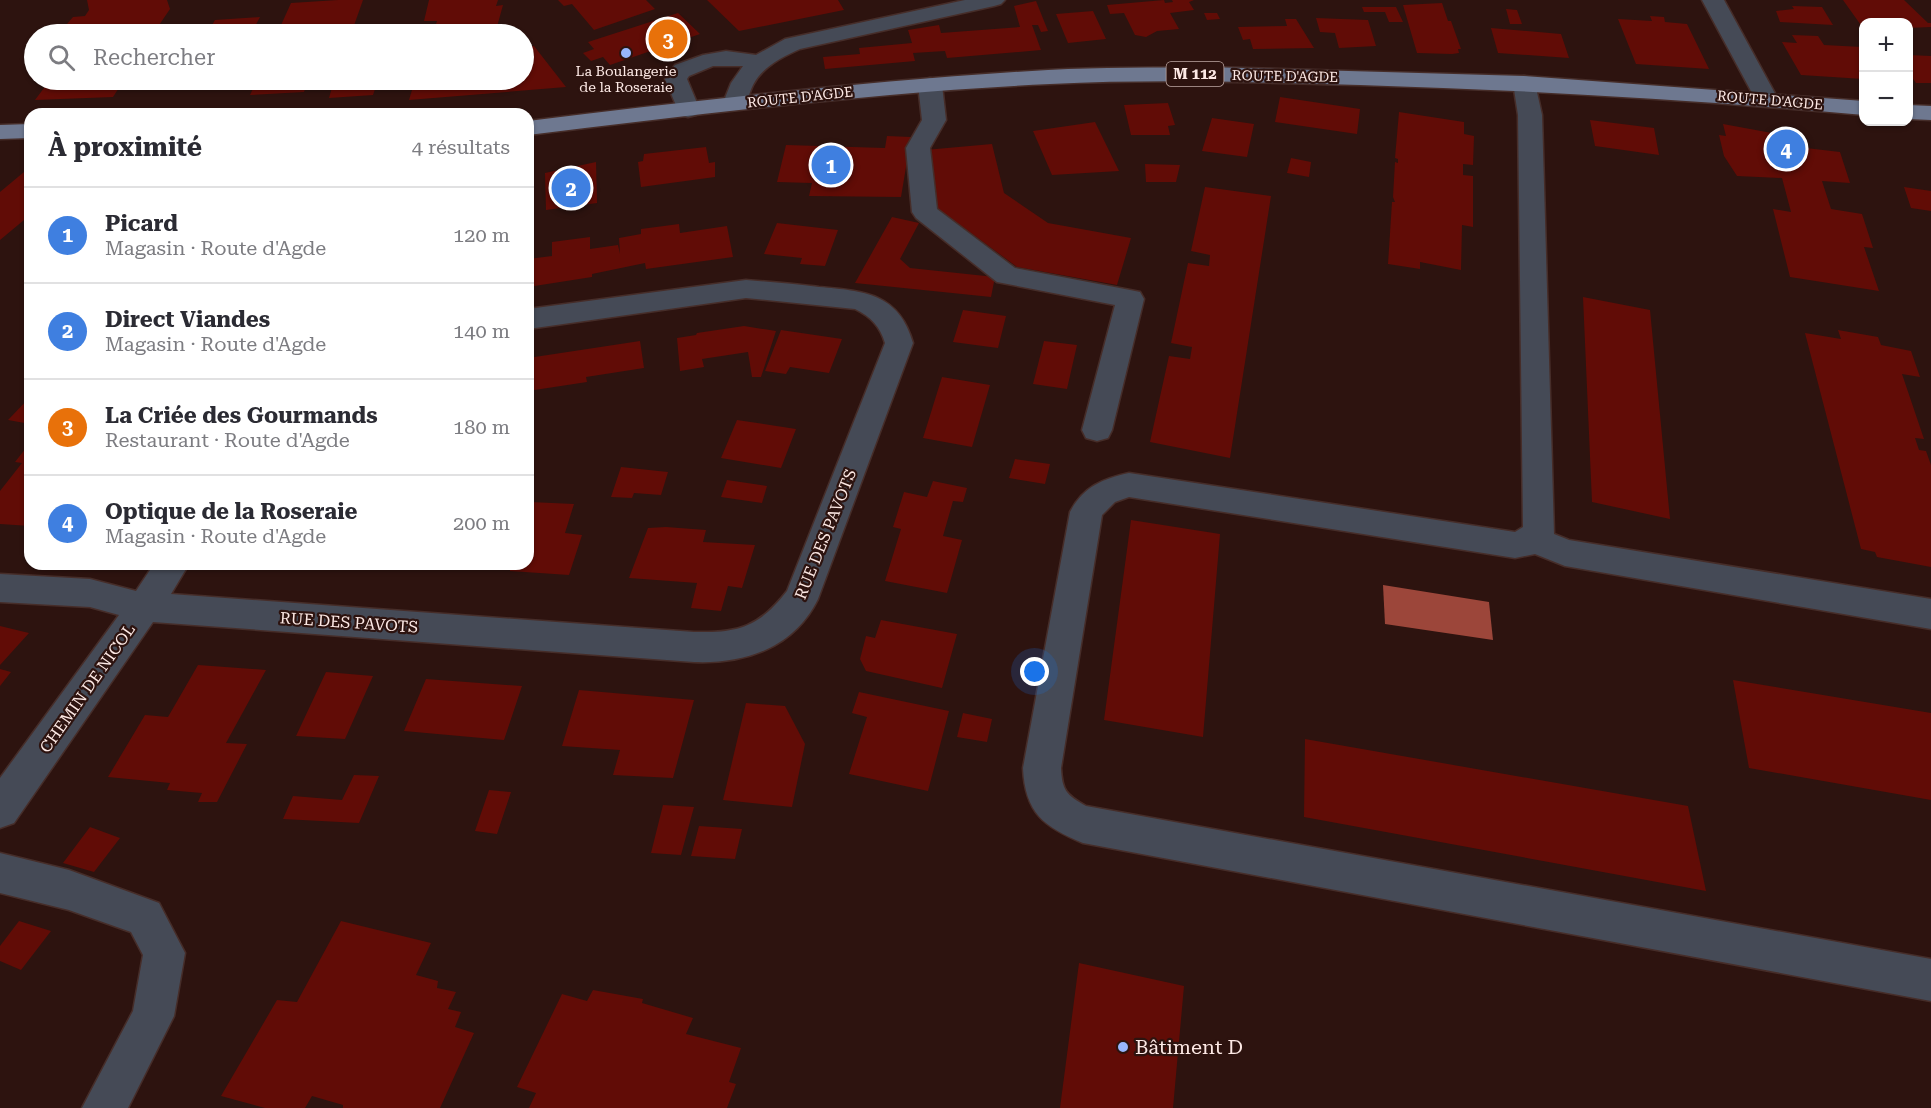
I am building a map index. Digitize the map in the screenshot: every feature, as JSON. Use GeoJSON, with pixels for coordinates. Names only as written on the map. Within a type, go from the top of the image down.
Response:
{"type":"FeatureCollection","features":[{"type":"Feature","properties":{"kind":"main road","name":"ROUTE D'AGDE"},"geometry":{"type":"LineString","coordinates":[[534,127],[735,103],[930,85],[1051,77],[1206,74],[1524,83],[1859,108]]}},
{"type":"Feature","properties":{"kind":"main road"},"geometry":{"type":"LineString","coordinates":[[1913,112],[1931,113]]}},
{"type":"Feature","properties":{"kind":"main road"},"geometry":{"type":"LineString","coordinates":[[0,132],[24,131]]}},
{"type":"Feature","properties":{"kind":"street"},"geometry":{"type":"LineString","coordinates":[[735,103],[738,89],[759,62],[775,50],[793,44],[994,0]]}},
{"type":"Feature","properties":{"kind":"street"},"geometry":{"type":"LineString","coordinates":[[1713,0],[1766,99]]}},
{"type":"Feature","properties":{"kind":"street"},"geometry":{"type":"LineString","coordinates":[[688,110],[676,79],[680,71],[723,56],[759,62]]}},
{"type":"Feature","properties":{"kind":"street"},"geometry":{"type":"LineString","coordinates":[[1524,83],[1530,115],[1539,532],[1526,544],[1515,545],[1129,485],[1103,493],[1093,500],[1086,512],[1042,768],[1042,789],[1051,805],[1065,817],[1083,824],[1931,980]]}},
{"type":"Feature","properties":{"kind":"street"},"geometry":{"type":"LineString","coordinates":[[930,85],[934,120],[918,148],[925,212],[1007,276],[1130,299],[1097,430]]}},
{"type":"Feature","properties":{"kind":"street","name":"RUE DES PAVOTS"},"geometry":{"type":"LineString","coordinates":[[0,588],[90,592],[144,607],[718,649],[739,646],[756,640],[773,630],[788,617],[801,598],[899,343],[896,329],[887,316],[875,306],[860,300],[746,289],[534,318]]}},
{"type":"Feature","properties":{"kind":"street"},"geometry":{"type":"LineString","coordinates":[[1534,539],[1565,554],[1931,614]]}},
{"type":"Feature","properties":{"kind":"street","name":"CHEMIN DE NICOL"},"geometry":{"type":"LineString","coordinates":[[0,810],[168,570]]}},
{"type":"Feature","properties":{"kind":"street"},"geometry":{"type":"LineString","coordinates":[[0,873],[69,890],[145,917],[164,953],[153,1016],[104,1108]]}},
{"type":"Feature","properties":{"kind":"shaded area"},"geometry":{"type":"Polygon","coordinates":[[[1383,585],[1489,602],[1493,640],[1385,624],[1383,585]]]}},
{"type":"Feature","properties":{"kind":"building"},"geometry":{"type":"Polygon","coordinates":[[[87,0],[167,0],[170,9],[160,24],[67,24],[73,17],[85,16],[89,10],[87,0]]]}},
{"type":"Feature","properties":{"kind":"building"},"geometry":{"type":"Polygon","coordinates":[[[363,0],[355,24],[282,24],[291,3],[363,0]]]}},
{"type":"Feature","properties":{"kind":"building"},"geometry":{"type":"Polygon","coordinates":[[[429,0],[498,0],[496,6],[503,5],[498,24],[436,24],[437,21],[424,21],[429,0]]]}},
{"type":"Feature","properties":{"kind":"building"},"geometry":{"type":"Polygon","coordinates":[[[558,0],[646,0],[655,9],[594,30],[572,4],[564,6],[558,0]]]}},
{"type":"Feature","properties":{"kind":"building"},"geometry":{"type":"Polygon","coordinates":[[[707,0],[838,0],[844,10],[739,31],[707,0]]]}},
{"type":"Feature","properties":{"kind":"building"},"geometry":{"type":"Polygon","coordinates":[[[1164,0],[1165,3],[1173,2],[1172,0],[1194,0],[1189,2],[1194,10],[1170,13],[1179,29],[1157,31],[1146,37],[1135,35],[1124,13],[1110,14],[1107,5],[1164,0]]]}},
{"type":"Feature","properties":{"kind":"building"},"geometry":{"type":"Polygon","coordinates":[[[1843,0],[1904,0],[1928,23],[1931,23],[1931,27],[1913,28],[1913,18],[1859,18],[1859,22],[1843,0]]]}},
{"type":"Feature","properties":{"kind":"building"},"geometry":{"type":"Polygon","coordinates":[[[1036,1],[1048,31],[1041,32],[1038,25],[1032,25],[1041,50],[947,58],[945,51],[913,53],[915,61],[825,69],[823,57],[860,54],[859,48],[912,43],[908,30],[939,25],[941,33],[1020,27],[1014,6],[1036,1]]]}},
{"type":"Feature","properties":{"kind":"building"},"geometry":{"type":"Polygon","coordinates":[[[1442,3],[1461,49],[1458,49],[1459,53],[1417,53],[1403,5],[1442,3]]]}},
{"type":"Feature","properties":{"kind":"building"},"geometry":{"type":"Polygon","coordinates":[[[1792,6],[1822,7],[1833,25],[1780,22],[1776,11],[1794,9],[1792,6]]]}},
{"type":"Feature","properties":{"kind":"building"},"geometry":{"type":"Polygon","coordinates":[[[1362,7],[1396,7],[1403,22],[1389,22],[1385,12],[1364,12],[1362,7]]]}},
{"type":"Feature","properties":{"kind":"building"},"geometry":{"type":"Polygon","coordinates":[[[1506,9],[1517,10],[1522,24],[1510,24],[1506,9]]]}},
{"type":"Feature","properties":{"kind":"building"},"geometry":{"type":"Polygon","coordinates":[[[1093,11],[1106,39],[1068,43],[1056,14],[1093,11]]]}},
{"type":"Feature","properties":{"kind":"building"},"geometry":{"type":"Polygon","coordinates":[[[678,13],[700,34],[610,65],[603,57],[591,61],[583,53],[594,49],[588,42],[678,13]]]}},
{"type":"Feature","properties":{"kind":"building"},"geometry":{"type":"Polygon","coordinates":[[[1204,13],[1217,13],[1220,19],[1207,20],[1204,13]]]}},
{"type":"Feature","properties":{"kind":"building"},"geometry":{"type":"Polygon","coordinates":[[[1650,16],[1664,17],[1665,22],[1687,24],[1709,69],[1636,64],[1618,19],[1652,21],[1650,16]]]}},
{"type":"Feature","properties":{"kind":"building"},"geometry":{"type":"Polygon","coordinates":[[[260,17],[256,24],[213,24],[215,20],[260,17]]]}},
{"type":"Feature","properties":{"kind":"building"},"geometry":{"type":"Polygon","coordinates":[[[1316,18],[1368,20],[1376,46],[1339,48],[1335,33],[1320,32],[1316,18]]]}},
{"type":"Feature","properties":{"kind":"building"},"geometry":{"type":"Polygon","coordinates":[[[1285,19],[1296,19],[1314,48],[1253,49],[1250,39],[1243,40],[1238,27],[1287,26],[1285,19]]]}},
{"type":"Feature","properties":{"kind":"building"},"geometry":{"type":"Polygon","coordinates":[[[1491,28],[1561,34],[1569,58],[1498,53],[1491,28]]]}},
{"type":"Feature","properties":{"kind":"building"},"geometry":{"type":"Polygon","coordinates":[[[1792,35],[1818,36],[1824,45],[1859,47],[1859,79],[1801,75],[1782,42],[1797,43],[1792,35]]]}},
{"type":"Feature","properties":{"kind":"building"},"geometry":{"type":"Polygon","coordinates":[[[534,46],[566,87],[534,90],[534,46]]]}},
{"type":"Feature","properties":{"kind":"building"},"geometry":{"type":"Polygon","coordinates":[[[1913,55],[1931,56],[1931,83],[1916,83],[1913,79],[1913,55]]]}},
{"type":"Feature","properties":{"kind":"building"},"geometry":{"type":"Polygon","coordinates":[[[42,90],[118,90],[113,97],[35,100],[42,90]]]}},
{"type":"Feature","properties":{"kind":"building"},"geometry":{"type":"Polygon","coordinates":[[[252,90],[305,90],[304,92],[250,95],[252,90]]]}},
{"type":"Feature","properties":{"kind":"building"},"geometry":{"type":"Polygon","coordinates":[[[331,90],[375,90],[373,95],[329,98],[331,90]]]}},
{"type":"Feature","properties":{"kind":"building"},"geometry":{"type":"Polygon","coordinates":[[[412,90],[530,90],[409,100],[412,90]]]}},
{"type":"Feature","properties":{"kind":"building"},"geometry":{"type":"Polygon","coordinates":[[[1280,97],[1360,109],[1357,134],[1275,122],[1280,97]]]}},
{"type":"Feature","properties":{"kind":"building"},"geometry":{"type":"Polygon","coordinates":[[[1168,103],[1175,125],[1168,126],[1170,135],[1131,135],[1124,105],[1168,103]]]}},
{"type":"Feature","properties":{"kind":"building"},"geometry":{"type":"Polygon","coordinates":[[[1399,112],[1464,122],[1464,134],[1474,136],[1473,165],[1463,164],[1463,175],[1473,176],[1473,227],[1462,225],[1461,270],[1420,262],[1420,269],[1388,264],[1392,202],[1395,202],[1393,197],[1395,162],[1398,163],[1398,159],[1395,158],[1399,112]]]}},
{"type":"Feature","properties":{"kind":"building"},"geometry":{"type":"Polygon","coordinates":[[[1212,118],[1254,124],[1247,157],[1202,151],[1212,118]]]}},
{"type":"Feature","properties":{"kind":"building"},"geometry":{"type":"Polygon","coordinates":[[[1590,120],[1654,128],[1659,155],[1595,146],[1590,120]]]}},
{"type":"Feature","properties":{"kind":"building"},"geometry":{"type":"Polygon","coordinates":[[[1095,122],[1119,171],[1052,175],[1033,131],[1095,122]]]}},
{"type":"Feature","properties":{"kind":"building"},"geometry":{"type":"Polygon","coordinates":[[[1723,124],[1804,139],[1806,148],[1840,152],[1850,183],[1822,181],[1831,209],[1862,214],[1873,248],[1864,247],[1879,291],[1790,277],[1773,209],[1791,212],[1782,178],[1737,176],[1724,156],[1719,135],[1726,136],[1723,124]]]}},
{"type":"Feature","properties":{"kind":"building"},"geometry":{"type":"Polygon","coordinates":[[[887,136],[911,137],[901,197],[809,196],[812,183],[777,182],[786,145],[885,148],[887,136]]]}},
{"type":"Feature","properties":{"kind":"building"},"geometry":{"type":"Polygon","coordinates":[[[992,144],[1004,193],[1048,223],[1131,238],[1117,285],[1017,267],[937,208],[925,150],[992,144]]]}},
{"type":"Feature","properties":{"kind":"building"},"geometry":{"type":"Polygon","coordinates":[[[706,147],[709,163],[715,162],[715,177],[641,187],[638,162],[643,161],[644,154],[706,147]]]}},
{"type":"Feature","properties":{"kind":"building"},"geometry":{"type":"Polygon","coordinates":[[[1291,158],[1311,162],[1309,177],[1287,173],[1291,158]]]}},
{"type":"Feature","properties":{"kind":"building"},"geometry":{"type":"Polygon","coordinates":[[[596,162],[597,203],[546,210],[545,173],[596,162]]]}},
{"type":"Feature","properties":{"kind":"building"},"geometry":{"type":"Polygon","coordinates":[[[1145,164],[1180,165],[1176,182],[1146,182],[1145,164]]]}},
{"type":"Feature","properties":{"kind":"building"},"geometry":{"type":"Polygon","coordinates":[[[24,172],[24,220],[0,240],[0,192],[24,172]]]}},
{"type":"Feature","properties":{"kind":"building"},"geometry":{"type":"Polygon","coordinates":[[[1205,187],[1271,196],[1230,458],[1150,442],[1169,356],[1190,359],[1192,347],[1171,343],[1188,263],[1209,266],[1210,255],[1191,251],[1205,187]]]}},
{"type":"Feature","properties":{"kind":"building"},"geometry":{"type":"Polygon","coordinates":[[[1904,187],[1931,191],[1931,211],[1911,208],[1904,187]]]}},
{"type":"Feature","properties":{"kind":"building"},"geometry":{"type":"Polygon","coordinates":[[[892,217],[919,223],[900,259],[910,268],[995,277],[991,297],[855,283],[892,217]]]}},
{"type":"Feature","properties":{"kind":"building"},"geometry":{"type":"Polygon","coordinates":[[[777,223],[838,230],[825,266],[800,264],[802,258],[764,254],[777,223]]]}},
{"type":"Feature","properties":{"kind":"building"},"geometry":{"type":"Polygon","coordinates":[[[679,224],[680,233],[727,226],[733,257],[646,269],[645,263],[592,274],[592,277],[534,286],[534,258],[552,256],[552,242],[590,237],[590,249],[618,245],[620,254],[619,238],[641,234],[641,229],[679,224]]]}},
{"type":"Feature","properties":{"kind":"building"},"geometry":{"type":"Polygon","coordinates":[[[1583,297],[1650,310],[1670,519],[1592,502],[1583,297]]]}},
{"type":"Feature","properties":{"kind":"building"},"geometry":{"type":"Polygon","coordinates":[[[963,310],[1006,316],[998,348],[953,342],[963,310]]]}},
{"type":"Feature","properties":{"kind":"building"},"geometry":{"type":"Polygon","coordinates":[[[744,326],[776,331],[761,377],[752,377],[748,352],[702,359],[704,367],[680,371],[677,338],[744,326]]]}},
{"type":"Feature","properties":{"kind":"building"},"geometry":{"type":"Polygon","coordinates":[[[781,330],[842,339],[829,373],[790,367],[786,374],[765,371],[781,330]]]}},
{"type":"Feature","properties":{"kind":"building"},"geometry":{"type":"Polygon","coordinates":[[[1838,330],[1878,337],[1881,345],[1911,351],[1920,377],[1902,374],[1924,439],[1915,438],[1919,450],[1926,451],[1931,465],[1931,567],[1877,557],[1875,552],[1861,549],[1805,333],[1841,339],[1838,330]]]}},
{"type":"Feature","properties":{"kind":"building"},"geometry":{"type":"Polygon","coordinates":[[[640,341],[644,368],[586,377],[587,382],[534,390],[534,357],[640,341]]]}},
{"type":"Feature","properties":{"kind":"building"},"geometry":{"type":"Polygon","coordinates":[[[1044,341],[1077,345],[1067,389],[1033,384],[1044,341]]]}},
{"type":"Feature","properties":{"kind":"building"},"geometry":{"type":"Polygon","coordinates":[[[942,377],[990,385],[972,447],[923,438],[942,377]]]}},
{"type":"Feature","properties":{"kind":"building"},"geometry":{"type":"Polygon","coordinates":[[[24,403],[24,423],[8,420],[24,403]]]}},
{"type":"Feature","properties":{"kind":"building"},"geometry":{"type":"Polygon","coordinates":[[[737,420],[796,429],[781,468],[721,458],[737,420]]]}},
{"type":"Feature","properties":{"kind":"building"},"geometry":{"type":"Polygon","coordinates":[[[24,451],[24,526],[0,524],[0,491],[22,463],[15,462],[24,451]]]}},
{"type":"Feature","properties":{"kind":"building"},"geometry":{"type":"Polygon","coordinates":[[[1015,459],[1050,464],[1045,484],[1009,478],[1015,459]]]}},
{"type":"Feature","properties":{"kind":"building"},"geometry":{"type":"Polygon","coordinates":[[[621,467],[668,472],[661,495],[634,493],[632,498],[611,497],[621,467]]]}},
{"type":"Feature","properties":{"kind":"building"},"geometry":{"type":"Polygon","coordinates":[[[727,480],[767,486],[762,503],[721,497],[727,480]]]}},
{"type":"Feature","properties":{"kind":"building"},"geometry":{"type":"Polygon","coordinates":[[[933,481],[967,488],[963,502],[953,501],[943,536],[962,540],[947,593],[885,581],[901,529],[893,527],[904,492],[927,497],[933,481]]]}},
{"type":"Feature","properties":{"kind":"building"},"geometry":{"type":"Polygon","coordinates":[[[534,502],[574,504],[565,533],[582,535],[569,575],[510,571],[534,570],[534,502]]]}},
{"type":"Feature","properties":{"kind":"building"},"geometry":{"type":"Polygon","coordinates":[[[1131,520],[1220,534],[1203,737],[1104,720],[1131,520]]]}},
{"type":"Feature","properties":{"kind":"building"},"geometry":{"type":"Polygon","coordinates":[[[648,528],[706,530],[703,542],[755,545],[742,588],[728,586],[721,611],[691,608],[697,583],[629,578],[648,528]]]}},
{"type":"Feature","properties":{"kind":"building"},"geometry":{"type":"Polygon","coordinates":[[[881,620],[957,634],[942,688],[866,671],[860,659],[866,636],[875,638],[881,620]]]}},
{"type":"Feature","properties":{"kind":"building"},"geometry":{"type":"Polygon","coordinates":[[[0,626],[29,633],[0,665],[0,626]]]}},
{"type":"Feature","properties":{"kind":"building"},"geometry":{"type":"Polygon","coordinates":[[[198,665],[266,670],[226,743],[247,744],[217,802],[198,802],[202,793],[167,790],[170,783],[108,777],[145,715],[168,717],[198,665]]]}},
{"type":"Feature","properties":{"kind":"building"},"geometry":{"type":"Polygon","coordinates":[[[0,669],[11,672],[0,686],[0,669]]]}},
{"type":"Feature","properties":{"kind":"building"},"geometry":{"type":"Polygon","coordinates":[[[326,672],[373,676],[345,739],[296,736],[326,672]]]}},
{"type":"Feature","properties":{"kind":"building"},"geometry":{"type":"Polygon","coordinates":[[[426,679],[522,686],[504,740],[404,731],[426,679]]]}},
{"type":"Feature","properties":{"kind":"building"},"geometry":{"type":"Polygon","coordinates":[[[1733,680],[1931,713],[1931,800],[1749,768],[1733,680]]]}},
{"type":"Feature","properties":{"kind":"building"},"geometry":{"type":"Polygon","coordinates":[[[579,690],[694,700],[673,778],[613,775],[620,750],[562,746],[579,690]]]}},
{"type":"Feature","properties":{"kind":"building"},"geometry":{"type":"Polygon","coordinates":[[[859,692],[949,711],[928,791],[849,774],[867,717],[852,713],[859,692]]]}},
{"type":"Feature","properties":{"kind":"building"},"geometry":{"type":"Polygon","coordinates":[[[746,703],[785,706],[805,744],[792,807],[723,800],[746,703]]]}},
{"type":"Feature","properties":{"kind":"building"},"geometry":{"type":"Polygon","coordinates":[[[963,713],[992,719],[987,742],[957,737],[963,713]]]}},
{"type":"Feature","properties":{"kind":"building"},"geometry":{"type":"Polygon","coordinates":[[[1305,739],[1688,806],[1706,891],[1304,817],[1305,739]]]}},
{"type":"Feature","properties":{"kind":"building"},"geometry":{"type":"Polygon","coordinates":[[[354,775],[379,776],[359,823],[283,819],[293,796],[342,800],[354,775]]]}},
{"type":"Feature","properties":{"kind":"building"},"geometry":{"type":"Polygon","coordinates":[[[489,790],[511,792],[497,834],[475,831],[489,790]]]}},
{"type":"Feature","properties":{"kind":"building"},"geometry":{"type":"Polygon","coordinates":[[[663,805],[694,807],[681,855],[651,853],[663,805]]]}},
{"type":"Feature","properties":{"kind":"building"},"geometry":{"type":"Polygon","coordinates":[[[699,826],[742,829],[735,859],[691,856],[699,826]]]}},
{"type":"Feature","properties":{"kind":"building"},"geometry":{"type":"Polygon","coordinates":[[[90,827],[120,838],[94,872],[63,863],[90,827]]]}},
{"type":"Feature","properties":{"kind":"building"},"geometry":{"type":"Polygon","coordinates":[[[19,921],[51,931],[21,970],[0,961],[0,946],[19,921]]]}},
{"type":"Feature","properties":{"kind":"building"},"geometry":{"type":"Polygon","coordinates":[[[341,921],[431,943],[416,975],[438,981],[437,988],[456,992],[448,1009],[461,1012],[455,1027],[474,1033],[440,1108],[343,1108],[343,1105],[312,1096],[305,1108],[265,1108],[221,1096],[277,1000],[297,1002],[341,921]]]}},
{"type":"Feature","properties":{"kind":"building","name":"Bâtiment D"},"geometry":{"type":"Polygon","coordinates":[[[1079,963],[1184,986],[1173,1108],[1060,1108],[1079,963]]]}},
{"type":"Feature","properties":{"kind":"building"},"geometry":{"type":"Polygon","coordinates":[[[593,990],[643,999],[642,1003],[693,1018],[686,1034],[741,1048],[729,1082],[736,1084],[727,1108],[529,1108],[536,1093],[517,1087],[562,994],[587,1001],[593,990]]]}},
{"type":"Feature","properties":{"kind":"place","name":"La Criée des Gourmands"},"geometry":{"type":"Point","coordinates":[668,39]}},
{"type":"Feature","properties":{"kind":"place","name":"La Boulangerie de la Roseraie"},"geometry":{"type":"Point","coordinates":[626,53]}},
{"type":"Feature","properties":{"kind":"place","name":"Optique de la Roseraie"},"geometry":{"type":"Point","coordinates":[1786,149]}},
{"type":"Feature","properties":{"kind":"place","name":"Picard"},"geometry":{"type":"Point","coordinates":[831,165]}},
{"type":"Feature","properties":{"kind":"place","name":"Direct Viandes"},"geometry":{"type":"Point","coordinates":[571,188]}},
{"type":"Feature","properties":{"kind":"place","name":"Bâtiment D"},"geometry":{"type":"Point","coordinates":[1123,1047]}}]}
